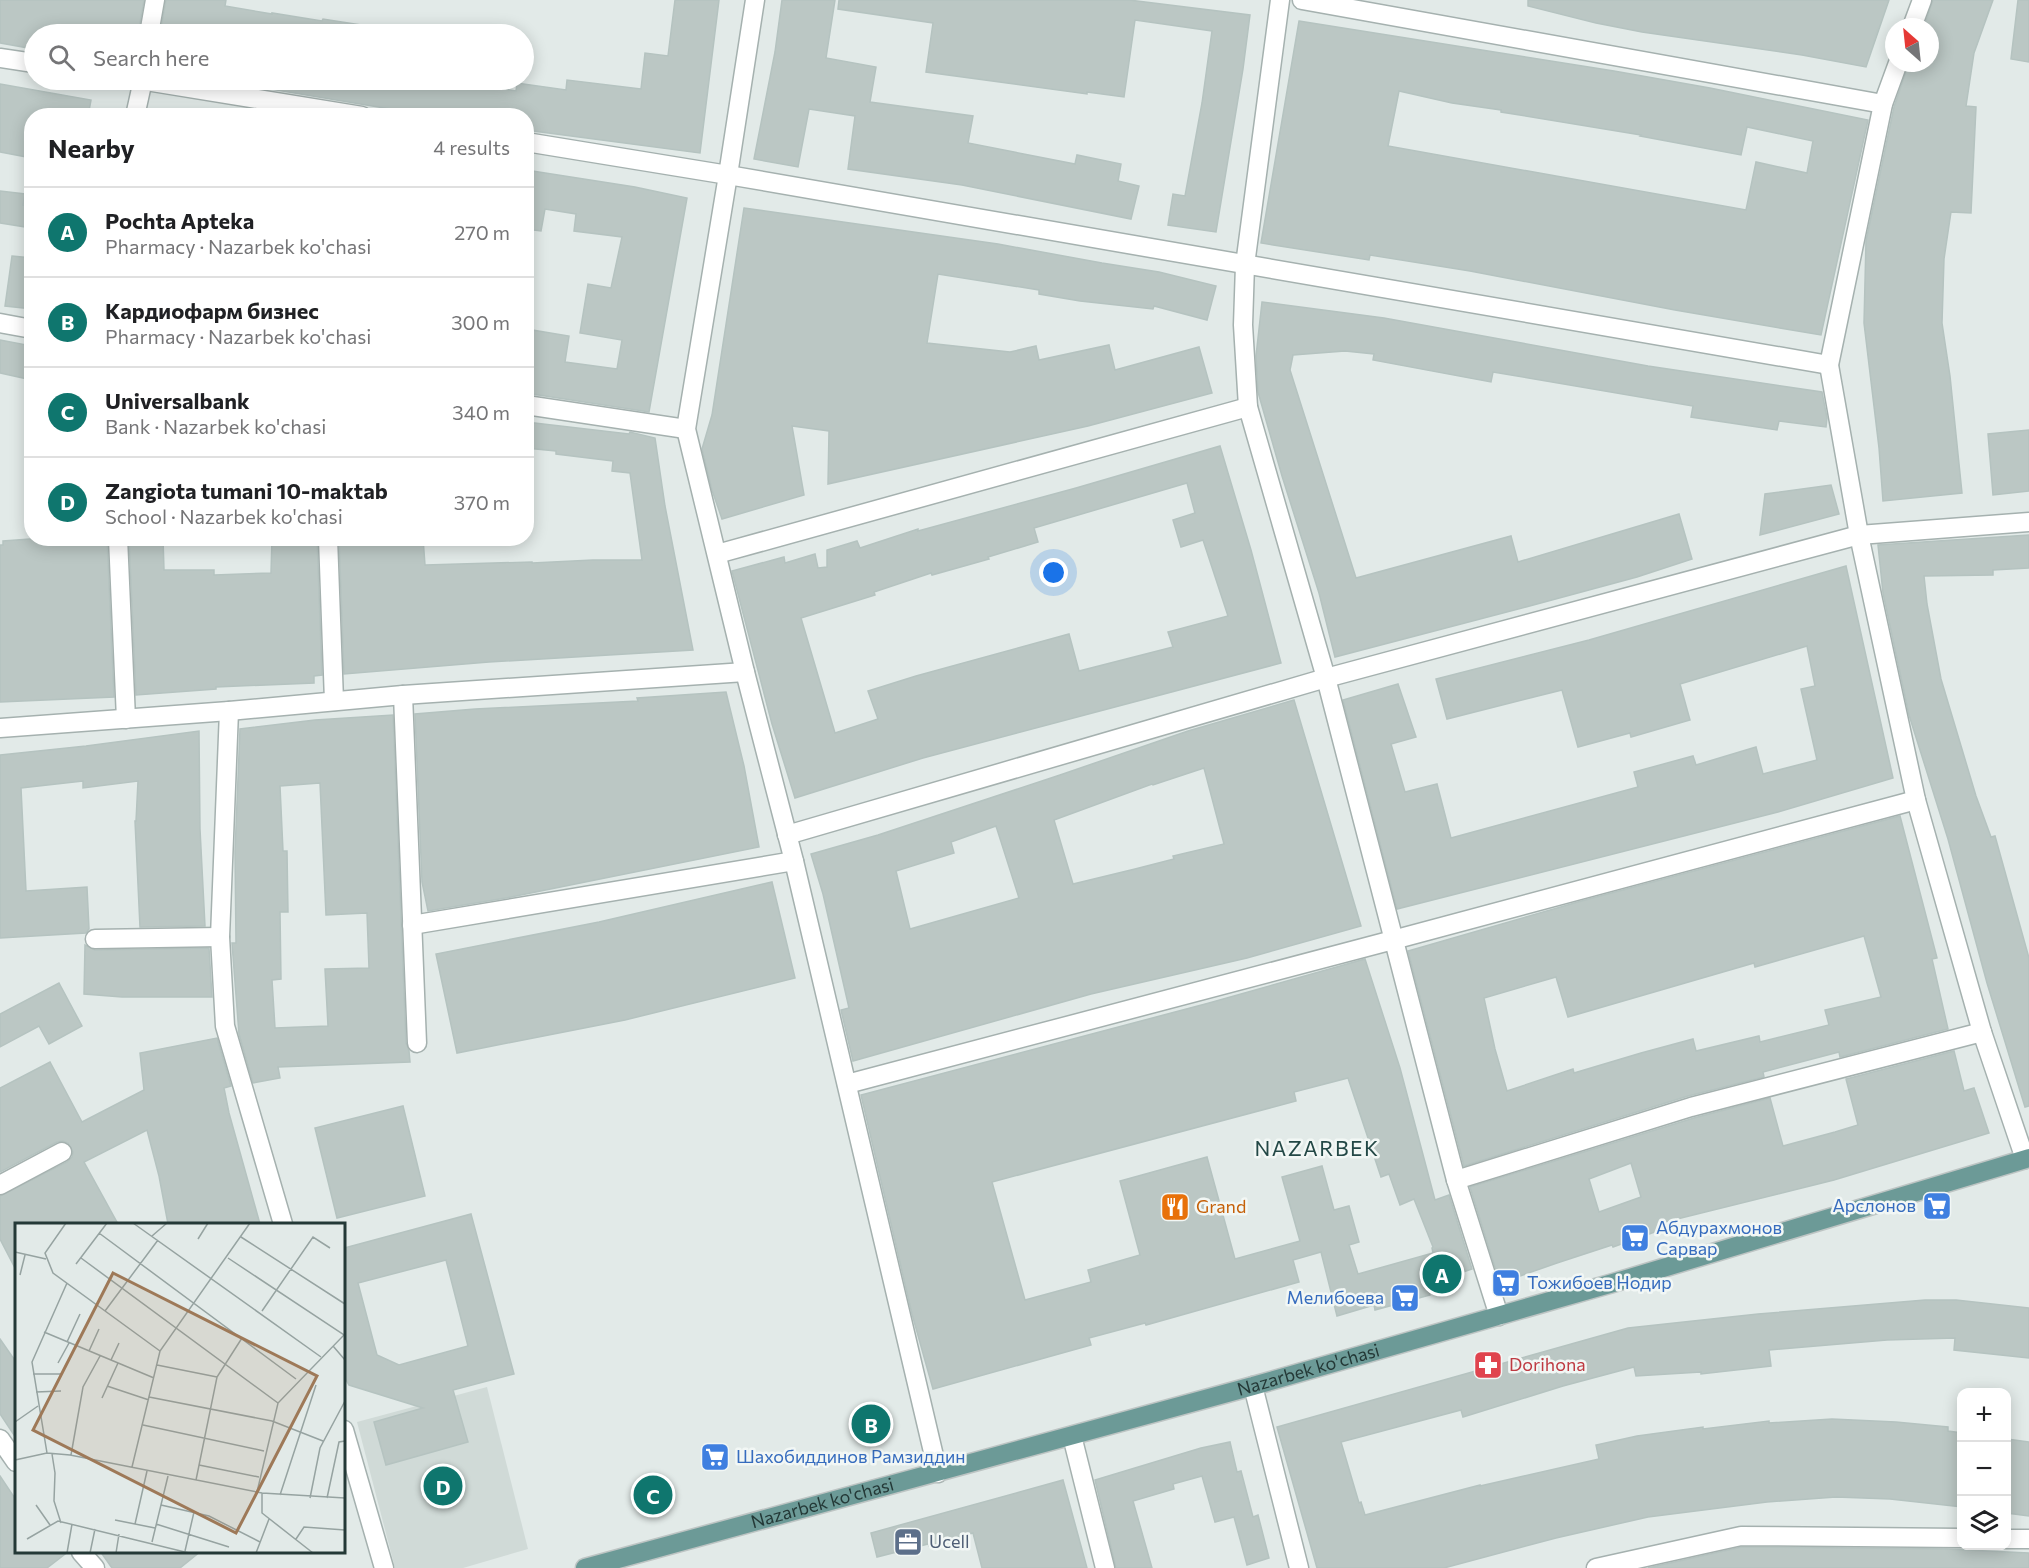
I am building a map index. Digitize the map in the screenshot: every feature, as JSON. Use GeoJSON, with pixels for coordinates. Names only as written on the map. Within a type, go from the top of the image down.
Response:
{"type":"FeatureCollection","features":[{"type":"Feature","properties":{"kind":"main road","name":"Nazarbek ko'chasi"},"geometry":{"type":"LineString","coordinates":[[585,1568],[1253,1386],[1499,1316],[2027,1159]]}},
{"type":"Feature","properties":{"kind":"street"},"geometry":{"type":"LineString","coordinates":[[150,24],[154,0]]}},
{"type":"Feature","properties":{"kind":"street"},"geometry":{"type":"LineString","coordinates":[[755,0],[686,429],[745,672],[788,835],[938,1473]]}},
{"type":"Feature","properties":{"kind":"street"},"geometry":{"type":"LineString","coordinates":[[1280,0],[1245,265],[1243,325],[1248,407],[1326,678],[1456,1180],[1499,1316]]}},
{"type":"Feature","properties":{"kind":"street"},"geometry":{"type":"LineString","coordinates":[[1302,0],[1883,104]]}},
{"type":"Feature","properties":{"kind":"street"},"geometry":{"type":"LineString","coordinates":[[1915,18],[1922,0]]}},
{"type":"Feature","properties":{"kind":"street"},"geometry":{"type":"LineString","coordinates":[[0,58],[24,62]]}},
{"type":"Feature","properties":{"kind":"street"},"geometry":{"type":"LineString","coordinates":[[1895,72],[1883,104],[1829,365],[1858,535],[1916,800],[1982,1032],[2027,1159]]}},
{"type":"Feature","properties":{"kind":"street"},"geometry":{"type":"LineString","coordinates":[[137,108],[140,90]]}},
{"type":"Feature","properties":{"kind":"street"},"geometry":{"type":"LineString","coordinates":[[203,90],[313,108]]}},
{"type":"Feature","properties":{"kind":"street"},"geometry":{"type":"LineString","coordinates":[[534,143],[1829,365]]}},
{"type":"Feature","properties":{"kind":"street"},"geometry":{"type":"LineString","coordinates":[[0,323],[24,328]]}},
{"type":"Feature","properties":{"kind":"street"},"geometry":{"type":"LineString","coordinates":[[534,406],[686,429]]}},
{"type":"Feature","properties":{"kind":"street"},"geometry":{"type":"LineString","coordinates":[[717,554],[1248,407]]}},
{"type":"Feature","properties":{"kind":"street"},"geometry":{"type":"LineString","coordinates":[[788,835],[1326,678],[1858,535],[2029,522]]}},
{"type":"Feature","properties":{"kind":"street"},"geometry":{"type":"LineString","coordinates":[[118,546],[126,719]]}},
{"type":"Feature","properties":{"kind":"street"},"geometry":{"type":"LineString","coordinates":[[328,546],[334,701]]}},
{"type":"Feature","properties":{"kind":"street"},"geometry":{"type":"LineString","coordinates":[[0,728],[230,711],[403,695],[745,672]]}},
{"type":"Feature","properties":{"kind":"street"},"geometry":{"type":"LineString","coordinates":[[403,695],[417,1043]]}},
{"type":"Feature","properties":{"kind":"street"},"geometry":{"type":"LineString","coordinates":[[230,711],[220,937],[225,1026],[284,1223]]}},
{"type":"Feature","properties":{"kind":"street"},"geometry":{"type":"LineString","coordinates":[[847,1084],[1916,800]]}},
{"type":"Feature","properties":{"kind":"street"},"geometry":{"type":"LineString","coordinates":[[412,926],[794,861]]}},
{"type":"Feature","properties":{"kind":"street"},"geometry":{"type":"LineString","coordinates":[[95,939],[220,937]]}},
{"type":"Feature","properties":{"kind":"street"},"geometry":{"type":"LineString","coordinates":[[1456,1180],[1691,1107],[1982,1032]]}},
{"type":"Feature","properties":{"kind":"street"},"geometry":{"type":"LineString","coordinates":[[0,1185],[62,1152]]}},
{"type":"Feature","properties":{"kind":"street"},"geometry":{"type":"LineString","coordinates":[[1253,1386],[1299,1568]]}},
{"type":"Feature","properties":{"kind":"street"},"geometry":{"type":"LineString","coordinates":[[345,1433],[384,1568]]}},
{"type":"Feature","properties":{"kind":"street"},"geometry":{"type":"LineString","coordinates":[[1072,1436],[1105,1568]]}},
{"type":"Feature","properties":{"kind":"street"},"geometry":{"type":"LineString","coordinates":[[0,1439],[15,1461]]}},
{"type":"Feature","properties":{"kind":"street"},"geometry":{"type":"LineString","coordinates":[[1605,1567],[1741,1536],[1957,1538]]}},
{"type":"Feature","properties":{"kind":"street"},"geometry":{"type":"LineString","coordinates":[[2011,1539],[2029,1539]]}},
{"type":"Feature","properties":{"kind":"street"},"geometry":{"type":"LineString","coordinates":[[83,1553],[95,1568]]}},
{"type":"Feature","properties":{"kind":"shaded area"},"geometry":{"type":"Polygon","coordinates":[[[487,1387],[528,1549],[463,1568],[395,1568],[357,1422],[487,1387]]]}},
{"type":"Feature","properties":{"kind":"building"},"geometry":{"type":"Polygon","coordinates":[[[0,0],[144,0],[140,24],[24,24],[24,47],[0,43],[0,0]]]}},
{"type":"Feature","properties":{"kind":"building"},"geometry":{"type":"Polygon","coordinates":[[[166,0],[226,0],[225,6],[354,24],[162,24],[166,0]]]}},
{"type":"Feature","properties":{"kind":"building"},"geometry":{"type":"Polygon","coordinates":[[[675,0],[719,0],[700,153],[534,131],[534,108],[384,108],[276,90],[516,91],[534,90],[534,85],[566,90],[567,80],[641,89],[645,53],[668,56],[675,0]]]}},
{"type":"Feature","properties":{"kind":"building"},"geometry":{"type":"Polygon","coordinates":[[[782,0],[835,0],[826,58],[876,67],[870,102],[973,116],[968,143],[1075,164],[1077,155],[1121,164],[1118,181],[1139,186],[1131,219],[962,185],[848,169],[855,116],[809,109],[798,167],[754,159],[775,52],[782,0]]]}},
{"type":"Feature","properties":{"kind":"building"},"geometry":{"type":"Polygon","coordinates":[[[839,0],[1129,0],[1250,15],[1216,232],[1168,225],[1173,194],[1185,196],[1212,31],[1135,20],[1124,97],[1087,92],[1087,94],[926,72],[933,23],[838,9],[839,0]]]}},
{"type":"Feature","properties":{"kind":"building"},"geometry":{"type":"Polygon","coordinates":[[[1528,0],[1889,0],[1866,67],[1596,23],[1528,6],[1528,0]]]}},
{"type":"Feature","properties":{"kind":"building"},"geometry":{"type":"Polygon","coordinates":[[[1933,0],[1993,0],[1974,53],[1966,106],[1976,107],[1971,213],[1951,212],[1944,259],[1942,323],[1962,493],[1883,501],[1864,323],[1866,241],[1894,107],[1906,72],[1939,72],[1939,18],[1927,18],[1933,0]]]}},
{"type":"Feature","properties":{"kind":"building"},"geometry":{"type":"Polygon","coordinates":[[[2018,0],[2029,0],[2029,62],[2011,59],[2018,0]]]}},
{"type":"Feature","properties":{"kind":"building"},"geometry":{"type":"Polygon","coordinates":[[[1299,21],[1614,71],[1868,120],[1821,335],[1470,271],[1370,255],[1369,260],[1261,243],[1299,21]],[[1399,91],[1388,146],[1746,210],[1756,162],[1807,173],[1813,141],[1747,127],[1741,155],[1641,135],[1452,103],[1399,91]]]}},
{"type":"Feature","properties":{"kind":"building"},"geometry":{"type":"Polygon","coordinates":[[[0,84],[91,100],[90,108],[24,108],[24,156],[0,152],[0,84]]]}},
{"type":"Feature","properties":{"kind":"building"},"geometry":{"type":"Polygon","coordinates":[[[534,171],[635,187],[687,198],[649,412],[534,394],[534,330],[569,336],[565,362],[617,369],[622,340],[580,333],[588,284],[611,288],[622,237],[574,231],[576,214],[545,209],[541,231],[534,230],[534,171]]]}},
{"type":"Feature","properties":{"kind":"building"},"geometry":{"type":"Polygon","coordinates":[[[0,191],[24,194],[24,227],[0,223],[0,191]]]}},
{"type":"Feature","properties":{"kind":"building"},"geometry":{"type":"Polygon","coordinates":[[[744,208],[998,244],[1159,272],[1216,286],[1207,320],[1154,306],[1153,309],[1080,301],[1039,294],[1039,290],[938,274],[927,343],[1010,352],[1036,346],[1039,360],[1109,345],[1115,370],[1199,347],[1212,393],[1088,426],[828,484],[829,431],[792,426],[804,495],[722,519],[702,449],[712,415],[744,208]]]}},
{"type":"Feature","properties":{"kind":"building"},"geometry":{"type":"Polygon","coordinates":[[[12,256],[24,257],[24,308],[5,306],[12,256]]]}},
{"type":"Feature","properties":{"kind":"building"},"geometry":{"type":"Polygon","coordinates":[[[1262,302],[1384,318],[1648,366],[1822,392],[1827,418],[1826,427],[1779,421],[1777,430],[1691,417],[1693,406],[1493,372],[1491,382],[1373,360],[1374,354],[1345,351],[1293,355],[1290,370],[1356,578],[1511,536],[1518,562],[1679,514],[1692,559],[1637,577],[1335,657],[1319,593],[1258,392],[1256,356],[1262,302]]]}},
{"type":"Feature","properties":{"kind":"building"},"geometry":{"type":"Polygon","coordinates":[[[0,340],[24,344],[24,378],[0,373],[0,340]]]}},
{"type":"Feature","properties":{"kind":"building"},"geometry":{"type":"Polygon","coordinates":[[[534,423],[629,434],[630,432],[655,438],[665,506],[693,650],[489,662],[344,674],[339,546],[424,546],[425,565],[642,560],[630,473],[612,471],[613,461],[556,454],[556,451],[534,449],[534,423]]]}},
{"type":"Feature","properties":{"kind":"building"},"geometry":{"type":"Polygon","coordinates":[[[2029,430],[2029,491],[1993,495],[1988,434],[2029,430]]]}},
{"type":"Feature","properties":{"kind":"building"},"geometry":{"type":"Polygon","coordinates":[[[1220,446],[1281,663],[923,758],[795,798],[772,724],[732,571],[784,557],[785,563],[815,554],[818,568],[827,567],[827,550],[857,541],[860,548],[918,529],[918,531],[1220,446]],[[1187,483],[1034,528],[1038,542],[988,557],[989,559],[932,575],[931,573],[874,592],[875,595],[801,618],[835,733],[878,719],[868,691],[916,676],[1069,634],[1079,671],[1173,647],[1168,632],[1228,616],[1203,540],[1181,547],[1173,520],[1195,513],[1187,483]]]}},
{"type":"Feature","properties":{"kind":"building"},"geometry":{"type":"Polygon","coordinates":[[[1831,485],[1839,514],[1760,535],[1765,494],[1831,485]]]}},
{"type":"Feature","properties":{"kind":"building"},"geometry":{"type":"Polygon","coordinates":[[[2029,535],[2029,568],[1993,570],[1993,575],[1924,576],[1941,679],[1976,796],[1991,837],[1995,836],[2029,958],[2029,1106],[2025,1107],[1987,983],[1948,839],[1909,715],[1883,593],[1878,545],[2029,535]]]}},
{"type":"Feature","properties":{"kind":"building"},"geometry":{"type":"Polygon","coordinates":[[[24,539],[24,546],[107,546],[114,697],[0,702],[0,545],[3,545],[3,541],[24,539]]]}},
{"type":"Feature","properties":{"kind":"building"},"geometry":{"type":"Polygon","coordinates":[[[129,546],[163,546],[164,570],[214,570],[214,575],[271,573],[272,546],[317,546],[322,675],[314,676],[314,683],[216,687],[216,689],[136,695],[129,546]]]}},
{"type":"Feature","properties":{"kind":"building"},"geometry":{"type":"Polygon","coordinates":[[[1846,566],[1893,778],[1778,812],[1397,909],[1343,700],[1398,684],[1416,737],[1391,744],[1405,792],[1437,784],[1451,838],[1638,787],[1634,772],[1693,756],[1696,765],[1756,747],[1763,774],[1817,760],[1801,689],[1815,686],[1807,646],[1680,684],[1690,720],[1631,737],[1630,733],[1578,747],[1562,690],[1447,719],[1436,679],[1589,640],[1846,566]]]}},
{"type":"Feature","properties":{"kind":"building"},"geometry":{"type":"Polygon","coordinates":[[[726,692],[744,766],[759,847],[511,897],[428,911],[422,882],[415,714],[638,701],[637,698],[726,692]]]}},
{"type":"Feature","properties":{"kind":"building"},"geometry":{"type":"Polygon","coordinates":[[[1294,700],[1361,926],[1247,958],[1091,994],[853,1061],[841,1010],[849,1008],[823,894],[811,854],[878,835],[1188,731],[1294,700]],[[1204,768],[1152,784],[1054,820],[1073,884],[1224,844],[1204,768]],[[996,826],[951,842],[954,853],[896,871],[910,929],[1019,898],[996,826]]]}},
{"type":"Feature","properties":{"kind":"building"},"geometry":{"type":"Polygon","coordinates":[[[393,715],[406,1043],[410,1062],[278,1067],[280,1078],[253,1083],[239,1034],[232,943],[236,943],[235,852],[240,729],[315,720],[393,715]],[[320,783],[280,786],[283,851],[287,851],[288,912],[280,912],[281,979],[272,980],[275,1028],[328,1026],[325,969],[369,968],[367,913],[326,915],[320,783]]]}},
{"type":"Feature","properties":{"kind":"building"},"geometry":{"type":"Polygon","coordinates":[[[199,731],[200,829],[205,926],[140,927],[135,821],[138,781],[83,788],[83,781],[21,788],[26,891],[87,887],[89,929],[86,933],[0,938],[0,755],[199,731]]]}},
{"type":"Feature","properties":{"kind":"building"},"geometry":{"type":"Polygon","coordinates":[[[1900,816],[1937,958],[1932,959],[1948,1029],[1840,1057],[1839,1052],[1763,1072],[1764,1077],[1688,1096],[1464,1166],[1408,951],[1578,902],[1900,816]],[[1864,936],[1755,967],[1754,963],[1568,1017],[1556,977],[1484,998],[1507,1091],[1573,1069],[1574,1073],[1693,1039],[1696,1051],[1759,1036],[1760,1042],[1829,1025],[1825,1010],[1881,997],[1864,936]]]}},
{"type":"Feature","properties":{"kind":"building"},"geometry":{"type":"Polygon","coordinates":[[[772,882],[795,978],[625,1020],[457,1053],[436,954],[599,922],[772,882]]]}},
{"type":"Feature","properties":{"kind":"building"},"geometry":{"type":"Polygon","coordinates":[[[85,945],[95,950],[209,948],[212,997],[122,997],[84,994],[85,945]]]}},
{"type":"Feature","properties":{"kind":"building"},"geometry":{"type":"Polygon","coordinates":[[[1365,959],[1400,1068],[1435,1200],[1449,1195],[1472,1269],[1427,1284],[1430,1295],[1375,1310],[1374,1305],[1337,1316],[1321,1252],[1293,1260],[1299,1282],[1146,1325],[1145,1323],[1089,1338],[1091,1345],[933,1389],[912,1314],[861,1095],[1209,1003],[1365,959]],[[1348,1078],[1294,1092],[1296,1101],[992,1182],[1025,1300],[1091,1282],[1088,1270],[1140,1255],[1120,1181],[1207,1157],[1235,1259],[1300,1241],[1282,1177],[1322,1166],[1334,1210],[1349,1206],[1359,1242],[1349,1245],[1358,1274],[1433,1253],[1433,1247],[1414,1199],[1400,1205],[1389,1174],[1381,1177],[1348,1078]]]}},
{"type":"Feature","properties":{"kind":"building"},"geometry":{"type":"Polygon","coordinates":[[[59,983],[82,1026],[49,1044],[39,1026],[0,1047],[0,1014],[59,983]]]}},
{"type":"Feature","properties":{"kind":"building"},"geometry":{"type":"Polygon","coordinates":[[[217,1038],[231,1086],[224,1088],[229,1113],[260,1223],[168,1223],[147,1130],[84,1162],[117,1223],[15,1223],[15,1268],[0,1239],[0,1196],[67,1162],[73,1152],[68,1143],[57,1142],[0,1172],[0,1088],[50,1062],[82,1122],[144,1090],[140,1053],[217,1038]]]}},
{"type":"Feature","properties":{"kind":"building"},"geometry":{"type":"Polygon","coordinates":[[[1954,1051],[1964,1091],[1974,1088],[1989,1133],[1834,1180],[1661,1223],[1663,1229],[1500,1283],[1470,1187],[1694,1118],[1770,1098],[1783,1146],[1835,1132],[1858,1125],[1846,1079],[1954,1051]],[[1631,1163],[1589,1179],[1599,1212],[1641,1197],[1631,1163]]]}},
{"type":"Feature","properties":{"kind":"building"},"geometry":{"type":"Polygon","coordinates":[[[403,1106],[425,1196],[337,1218],[315,1128],[403,1106]]]}},
{"type":"Feature","properties":{"kind":"building"},"geometry":{"type":"Polygon","coordinates":[[[471,1214],[514,1374],[453,1390],[468,1442],[386,1465],[374,1422],[423,1408],[349,1385],[345,1378],[345,1248],[471,1214]],[[446,1260],[358,1283],[377,1355],[399,1365],[468,1346],[446,1260]]]}},
{"type":"Feature","properties":{"kind":"building"},"geometry":{"type":"Polygon","coordinates":[[[1925,1300],[1956,1300],[2029,1308],[2029,1358],[1954,1350],[1955,1338],[1887,1340],[1769,1350],[1771,1366],[1701,1374],[1701,1372],[1636,1376],[1634,1367],[1463,1417],[1461,1410],[1341,1442],[1359,1503],[1361,1502],[1365,1515],[1480,1485],[1599,1459],[1596,1445],[1637,1436],[1769,1421],[1769,1423],[1832,1419],[1948,1427],[1948,1431],[1957,1432],[1957,1506],[1890,1499],[1836,1497],[1767,1502],[1648,1517],[1556,1538],[1444,1568],[1317,1568],[1277,1427],[1628,1328],[1925,1300]]]}},
{"type":"Feature","properties":{"kind":"building"},"geometry":{"type":"Polygon","coordinates":[[[0,1339],[15,1361],[15,1436],[0,1414],[0,1339]]]}},
{"type":"Feature","properties":{"kind":"building"},"geometry":{"type":"Polygon","coordinates":[[[2011,1440],[2029,1442],[2029,1516],[2011,1514],[2011,1440]]]}},
{"type":"Feature","properties":{"kind":"building"},"geometry":{"type":"Polygon","coordinates":[[[1230,1442],[1237,1472],[1241,1471],[1253,1517],[1258,1515],[1269,1558],[1247,1565],[1234,1517],[1215,1522],[1202,1476],[1173,1484],[1174,1489],[1133,1501],[1152,1568],[1116,1568],[1095,1480],[1201,1448],[1230,1442]]]}},
{"type":"Feature","properties":{"kind":"building"},"geometry":{"type":"Polygon","coordinates":[[[0,1476],[15,1498],[15,1553],[66,1553],[47,1568],[0,1568],[0,1476]]]}},
{"type":"Feature","properties":{"kind":"building"},"geometry":{"type":"Polygon","coordinates":[[[1063,1480],[1087,1568],[982,1568],[973,1533],[929,1546],[928,1544],[877,1557],[871,1533],[1063,1480]]]}},
{"type":"Feature","properties":{"kind":"building"},"geometry":{"type":"Polygon","coordinates":[[[1742,1547],[1946,1549],[2029,1553],[2029,1568],[1648,1568],[1742,1547]]]}},
{"type":"Feature","properties":{"kind":"building"},"geometry":{"type":"Polygon","coordinates":[[[101,1553],[199,1553],[180,1568],[112,1568],[101,1553]]]}},
{"type":"Feature","properties":{"kind":"place","name":"Арслонов"},"geometry":{"type":"Point","coordinates":[1937,1206]}},
{"type":"Feature","properties":{"kind":"place","name":"Grand"},"geometry":{"type":"Point","coordinates":[1175,1207]}},
{"type":"Feature","properties":{"kind":"place","name":"Абдурахмонов Сарвар"},"geometry":{"type":"Point","coordinates":[1635,1238]}},
{"type":"Feature","properties":{"kind":"place","name":"Pochta Apteka"},"geometry":{"type":"Point","coordinates":[1442,1274]}},
{"type":"Feature","properties":{"kind":"place","name":"Тожибоев Нодир"},"geometry":{"type":"Point","coordinates":[1506,1283]}},
{"type":"Feature","properties":{"kind":"place","name":"Мелибоева"},"geometry":{"type":"Point","coordinates":[1405,1298]}},
{"type":"Feature","properties":{"kind":"place","name":"Dorihona"},"geometry":{"type":"Point","coordinates":[1488,1365]}},
{"type":"Feature","properties":{"kind":"place","name":"Кардиофарм бизнес"},"geometry":{"type":"Point","coordinates":[871,1424]}},
{"type":"Feature","properties":{"kind":"place","name":"Шахобиддинов Рамзиддин"},"geometry":{"type":"Point","coordinates":[715,1457]}},
{"type":"Feature","properties":{"kind":"place","name":"Zangiota tumani 10-maktab"},"geometry":{"type":"Point","coordinates":[443,1486]}},
{"type":"Feature","properties":{"kind":"place","name":"Universalbank"},"geometry":{"type":"Point","coordinates":[653,1495]}},
{"type":"Feature","properties":{"kind":"place","name":"Ucell"},"geometry":{"type":"Point","coordinates":[908,1542]}},
{"type":"Feature","properties":{"kind":"district","name":"NAZARBEK"},"geometry":{"type":"Point","coordinates":[1317,1149]}}]}
